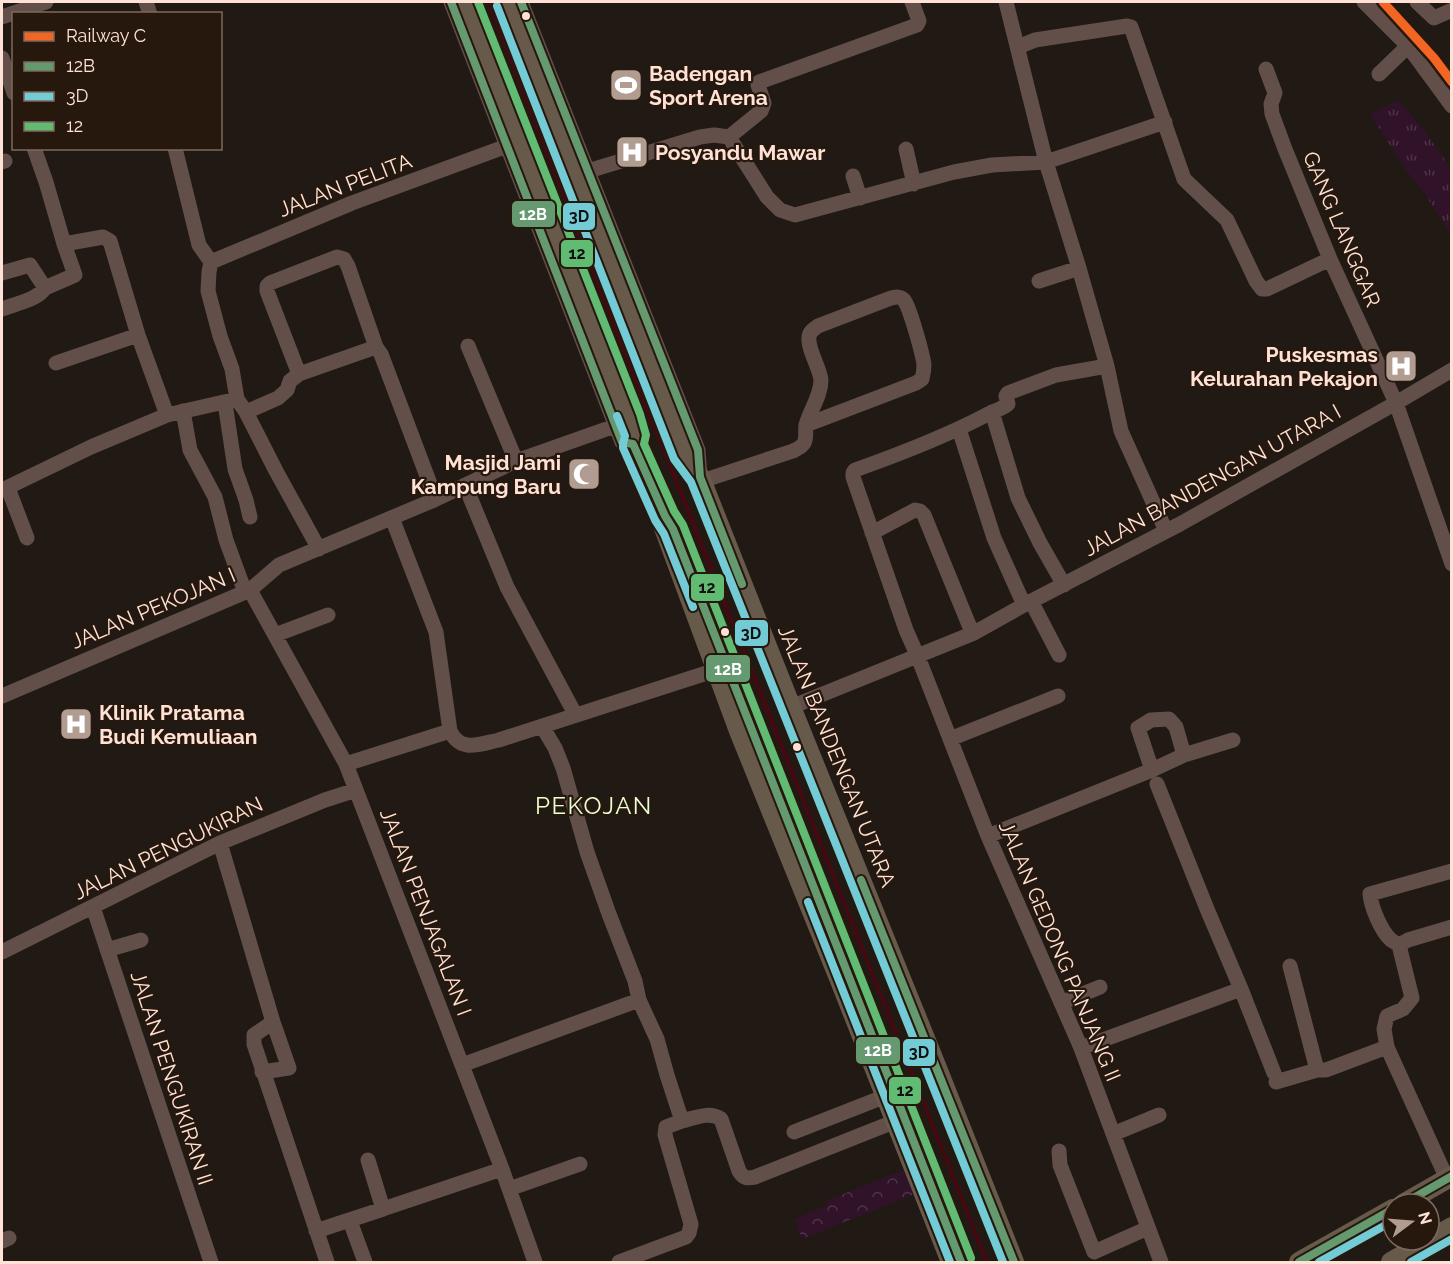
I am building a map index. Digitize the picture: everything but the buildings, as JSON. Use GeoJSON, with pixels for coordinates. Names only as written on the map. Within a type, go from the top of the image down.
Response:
{"type":"FeatureCollection","features":[{"type":"Feature","properties":{"kind":"main road"},"geometry":{"type":"LineString","coordinates":[[467,2],[622,422],[636,436],[633,444],[739,731],[951,1263]]}},
{"type":"Feature","properties":{"kind":"main road","name":"JALAN BANDENGAN UTARA"},"geometry":{"type":"LineString","coordinates":[[507,2],[684,455],[701,479],[1014,1263]]}},
{"type":"Feature","properties":{"kind":"main road"},"geometry":{"type":"LineString","coordinates":[[1424,1192],[1449,1178]]}},
{"type":"Feature","properties":{"kind":"main road"},"geometry":{"type":"LineString","coordinates":[[1299,1263],[1381,1216]]}},
{"type":"Feature","properties":{"kind":"main road"},"geometry":{"type":"LineString","coordinates":[[1391,1263],[1452,1227]]}},
{"type":"Feature","properties":{"kind":"street"},"geometry":{"type":"LineString","coordinates":[[17,12],[46,2]]}},
{"type":"Feature","properties":{"kind":"street"},"geometry":{"type":"LineString","coordinates":[[451,2],[507,146],[622,422]]}},
{"type":"Feature","properties":{"kind":"street"},"geometry":{"type":"LineString","coordinates":[[521,2],[698,450],[701,479],[793,451],[805,443],[806,425],[821,381],[808,338],[811,331],[818,326],[891,298],[903,299],[908,307],[922,356],[924,367],[922,379],[806,425]]}},
{"type":"Feature","properties":{"kind":"street"},"geometry":{"type":"LineString","coordinates":[[588,171],[700,137],[714,135],[729,137],[761,111],[764,103],[759,82],[917,25],[919,21],[912,2]]}},
{"type":"Feature","properties":{"kind":"street"},"geometry":{"type":"LineString","coordinates":[[1006,2],[1046,162],[1107,366],[1121,431],[1166,531]]}},
{"type":"Feature","properties":{"kind":"street"},"geometry":{"type":"LineString","coordinates":[[1364,2],[1408,46],[1452,106]]}},
{"type":"Feature","properties":{"kind":"street"},"geometry":{"type":"LineString","coordinates":[[1417,2],[1434,18],[1452,10]]}},
{"type":"Feature","properties":{"kind":"street"},"geometry":{"type":"LineString","coordinates":[[1018,47],[1035,40],[1131,27],[1184,179],[1227,220],[1262,289],[1267,289],[1330,259]]}},
{"type":"Feature","properties":{"kind":"street"},"geometry":{"type":"LineString","coordinates":[[1379,74],[1408,46]]}},
{"type":"Feature","properties":{"kind":"street"},"geometry":{"type":"LineString","coordinates":[[2,58],[12,87]]}},
{"type":"Feature","properties":{"kind":"street","name":"GANG LANGGAR"},"geometry":{"type":"LineString","coordinates":[[1266,69],[1275,93],[1272,114],[1330,259],[1396,403],[1451,559]]}},
{"type":"Feature","properties":{"kind":"street"},"geometry":{"type":"LineString","coordinates":[[729,137],[766,197],[780,210],[795,215],[954,172],[992,165],[1046,162],[1165,122]]}},
{"type":"Feature","properties":{"kind":"street","name":"JALAN PELITA"},"geometry":{"type":"LineString","coordinates":[[210,267],[352,203],[507,146]]}},
{"type":"Feature","properties":{"kind":"street"},"geometry":{"type":"LineString","coordinates":[[906,149],[914,184]]}},
{"type":"Feature","properties":{"kind":"street"},"geometry":{"type":"LineString","coordinates":[[2,309],[37,296],[44,292],[45,288],[75,275],[35,150]]}},
{"type":"Feature","properties":{"kind":"street"},"geometry":{"type":"LineString","coordinates":[[175,150],[199,245],[210,267],[208,291],[232,369],[236,405],[235,469],[250,517]]}},
{"type":"Feature","properties":{"kind":"street"},"geometry":{"type":"LineString","coordinates":[[853,176],[860,198]]}},
{"type":"Feature","properties":{"kind":"street"},"geometry":{"type":"LineString","coordinates":[[64,244],[104,237],[110,241],[138,335],[167,415]]}},
{"type":"Feature","properties":{"kind":"street"},"geometry":{"type":"LineString","coordinates":[[299,374],[267,286],[337,257],[344,260],[348,266],[434,500]]}},
{"type":"Feature","properties":{"kind":"street"},"geometry":{"type":"LineString","coordinates":[[2,273],[30,265],[45,288]]}},
{"type":"Feature","properties":{"kind":"street"},"geometry":{"type":"LineString","coordinates":[[1039,281],[1079,268]]}},
{"type":"Feature","properties":{"kind":"street"},"geometry":{"type":"LineString","coordinates":[[56,363],[138,335]]}},
{"type":"Feature","properties":{"kind":"street"},"geometry":{"type":"LineString","coordinates":[[468,346],[516,461]]}},
{"type":"Feature","properties":{"kind":"street"},"geometry":{"type":"LineString","coordinates":[[27,538],[5,489],[91,447],[167,415],[278,398],[287,390],[290,381],[299,374],[376,347]]}},
{"type":"Feature","properties":{"kind":"street"},"geometry":{"type":"LineString","coordinates":[[1059,655],[1028,603],[994,538],[960,429],[1007,405],[1008,393],[1056,375],[1107,366]]}},
{"type":"Feature","properties":{"kind":"street","name":"JALAN BANDENGAN UTARA I"},"geometry":{"type":"LineString","coordinates":[[791,707],[974,633],[1166,531],[1452,370]]}},
{"type":"Feature","properties":{"kind":"street"},"geometry":{"type":"LineString","coordinates":[[236,405],[320,549]]}},
{"type":"Feature","properties":{"kind":"street","name":"JALAN PENJAGALAN I"},"geometry":{"type":"LineString","coordinates":[[183,411],[190,450],[215,496],[226,540],[248,591],[275,635],[346,764],[502,1168],[535,1263]]}},
{"type":"Feature","properties":{"kind":"street"},"geometry":{"type":"LineString","coordinates":[[992,412],[1018,498],[1064,585]]}},
{"type":"Feature","properties":{"kind":"street","name":"JALAN PEKOJAN I"},"geometry":{"type":"LineString","coordinates":[[2,696],[248,591],[279,565],[434,500],[516,461],[622,422]]}},
{"type":"Feature","properties":{"kind":"street","name":"JALAN GEDONG PANJANG II"},"geometry":{"type":"LineString","coordinates":[[960,429],[855,470],[853,477],[906,630],[988,836],[1081,1048],[1161,1263]]}},
{"type":"Feature","properties":{"kind":"street"},"geometry":{"type":"LineString","coordinates":[[465,485],[507,587],[575,714]]}},
{"type":"Feature","properties":{"kind":"street"},"geometry":{"type":"LineString","coordinates":[[872,533],[915,510],[921,511],[974,633]]}},
{"type":"Feature","properties":{"kind":"street"},"geometry":{"type":"LineString","coordinates":[[392,518],[436,632],[450,731],[454,739],[464,745],[498,740],[716,670]]}},
{"type":"Feature","properties":{"kind":"street"},"geometry":{"type":"LineString","coordinates":[[275,635],[328,615]]}},
{"type":"Feature","properties":{"kind":"street"},"geometry":{"type":"LineString","coordinates":[[950,739],[1058,696]]}},
{"type":"Feature","properties":{"kind":"street"},"geometry":{"type":"LineString","coordinates":[[1184,755],[1176,727],[1169,719],[1151,720],[1141,724],[1138,728],[1155,777],[1207,909],[1242,989],[1275,1077],[1326,1070],[1387,1047]]}},
{"type":"Feature","properties":{"kind":"street"},"geometry":{"type":"LineString","coordinates":[[542,726],[563,768],[587,852],[635,981],[639,1000],[657,1039],[682,1121]]}},
{"type":"Feature","properties":{"kind":"street"},"geometry":{"type":"LineString","coordinates":[[346,764],[450,731]]}},
{"type":"Feature","properties":{"kind":"street"},"geometry":{"type":"LineString","coordinates":[[988,836],[1155,777],[1184,755],[1233,740]]}},
{"type":"Feature","properties":{"kind":"street","name":"JALAN PENGUKIRAN"},"geometry":{"type":"LineString","coordinates":[[2,952],[220,843],[325,800],[356,790]]}},
{"type":"Feature","properties":{"kind":"street"},"geometry":{"type":"LineString","coordinates":[[220,843],[273,1022],[289,1068],[262,1072]]}},
{"type":"Feature","properties":{"kind":"street"},"geometry":{"type":"LineString","coordinates":[[1449,1178],[1387,1047],[1384,1029],[1387,1016],[1404,1009],[1412,998],[1399,945],[1391,940],[1382,929],[1370,894],[1452,871]]}},
{"type":"Feature","properties":{"kind":"street","name":"JALAN PENGUKIRAN II"},"geometry":{"type":"LineString","coordinates":[[93,907],[211,1263]]}},
{"type":"Feature","properties":{"kind":"street"},"geometry":{"type":"LineString","coordinates":[[1399,945],[1408,940],[1452,927]]}},
{"type":"Feature","properties":{"kind":"street"},"geometry":{"type":"LineString","coordinates":[[107,950],[141,940]]}},
{"type":"Feature","properties":{"kind":"street"},"geometry":{"type":"LineString","coordinates":[[1290,966],[1317,1070]]}},
{"type":"Feature","properties":{"kind":"street"},"geometry":{"type":"LineString","coordinates":[[1061,1003],[1100,987]]}},
{"type":"Feature","properties":{"kind":"street"},"geometry":{"type":"LineString","coordinates":[[1081,1048],[1242,989]]}},
{"type":"Feature","properties":{"kind":"street"},"geometry":{"type":"LineString","coordinates":[[462,1065],[639,1000]]}},
{"type":"Feature","properties":{"kind":"street"},"geometry":{"type":"LineString","coordinates":[[273,1022],[254,1035],[254,1044],[327,1263]]}},
{"type":"Feature","properties":{"kind":"street"},"geometry":{"type":"LineString","coordinates":[[794,1132],[886,1096]]}},
{"type":"Feature","properties":{"kind":"street"},"geometry":{"type":"LineString","coordinates":[[619,1263],[686,1238],[689,1233],[691,1224],[665,1135],[666,1127],[709,1114],[721,1119],[739,1171],[742,1177],[747,1178],[755,1177],[896,1121]]}},
{"type":"Feature","properties":{"kind":"street"},"geometry":{"type":"LineString","coordinates":[[1113,1134],[1160,1115]]}},
{"type":"Feature","properties":{"kind":"street"},"geometry":{"type":"LineString","coordinates":[[1059,1151],[1060,1165],[1096,1257],[1148,1228]]}},
{"type":"Feature","properties":{"kind":"street"},"geometry":{"type":"LineString","coordinates":[[368,1160],[383,1209]]}},
{"type":"Feature","properties":{"kind":"street"},"geometry":{"type":"LineString","coordinates":[[509,1189],[580,1164]]}},
{"type":"Feature","properties":{"kind":"street"},"geometry":{"type":"LineString","coordinates":[[316,1231],[502,1168]]}},
{"type":"Feature","properties":{"kind":"street"},"geometry":{"type":"LineString","coordinates":[[350,1221],[360,1261]]}},
{"type":"Feature","properties":{"kind":"green space"},"geometry":{"type":"Polygon","coordinates":[[[1398,100],[1424,130],[1451,169],[1451,235],[1370,114],[1398,100]]]}},
{"type":"Feature","properties":{"kind":"green space"},"geometry":{"type":"Polygon","coordinates":[[[906,1169],[915,1194],[802,1239],[794,1219],[828,1205],[826,1201],[906,1169]]]}},
{"type":"Feature","properties":{"kind":"waterway"},"geometry":{"type":"LineString","coordinates":[[489,2],[640,390],[987,1262]]}},
{"type":"Feature","properties":{"kind":"rail line","name":"C"},"geometry":{"type":"LineString","coordinates":[[1383,2],[1434,58],[1452,82]]}},
{"type":"Feature","properties":{"kind":"transit line","name":"12B"},"geometry":{"type":"LineString","coordinates":[[451,2],[622,442],[633,444],[673,529],[961,1262]]}},
{"type":"Feature","properties":{"kind":"transit line","name":"12"},"geometry":{"type":"LineString","coordinates":[[478,2],[640,414],[646,435],[644,444],[674,511],[683,525],[971,1258]]}},
{"type":"Feature","properties":{"kind":"transit line","name":"12B"},"geometry":{"type":"LineString","coordinates":[[521,2],[698,450],[700,477],[742,584]]}},
{"type":"Feature","properties":{"kind":"transit line","name":"3D"},"geometry":{"type":"LineString","coordinates":[[497,6],[674,459],[691,482],[1003,1262]]}},
{"type":"Feature","properties":{"kind":"transit line","name":"3D"},"geometry":{"type":"LineString","coordinates":[[617,416],[625,436],[623,448],[655,520],[664,534],[693,607]]}},
{"type":"Feature","properties":{"kind":"transit line","name":"12B"},"geometry":{"type":"LineString","coordinates":[[861,880],[1014,1262]]}},
{"type":"Feature","properties":{"kind":"transit line","name":"3D"},"geometry":{"type":"LineString","coordinates":[[808,902],[950,1262]]}},
{"type":"Feature","properties":{"kind":"transit line","name":"12B"},"geometry":{"type":"LineString","coordinates":[[1424,1192],[1452,1176]]}},
{"type":"Feature","properties":{"kind":"transit line","name":"12B"},"geometry":{"type":"LineString","coordinates":[[1299,1262],[1381,1216]]}},
{"type":"Feature","properties":{"kind":"transit line","name":"3D"},"geometry":{"type":"LineString","coordinates":[[1319,1262],[1381,1228]]}},
{"type":"Feature","properties":{"kind":"transit line","name":"3D"},"geometry":{"type":"LineString","coordinates":[[1411,1262],[1452,1239]]}},
{"type":"Feature","properties":{"kind":"place","name":"Badengan Sport Arena"},"geometry":{"type":"Point","coordinates":[626,85]}},
{"type":"Feature","properties":{"kind":"place","name":"Posyandu Mawar"},"geometry":{"type":"Point","coordinates":[632,152]}},
{"type":"Feature","properties":{"kind":"place","name":"Puskesmas Kelurahan Pekajon"},"geometry":{"type":"Point","coordinates":[1401,366]}},
{"type":"Feature","properties":{"kind":"place","name":"Masjid Jami Kampung Baru"},"geometry":{"type":"Point","coordinates":[584,474]}},
{"type":"Feature","properties":{"kind":"place","name":"Klinik Pratama Budi Kemuliaan"},"geometry":{"type":"Point","coordinates":[76,724]}},
{"type":"Feature","properties":{"kind":"district","name":"PEKOJAN"},"geometry":{"type":"Point","coordinates":[594,805]}}]}
